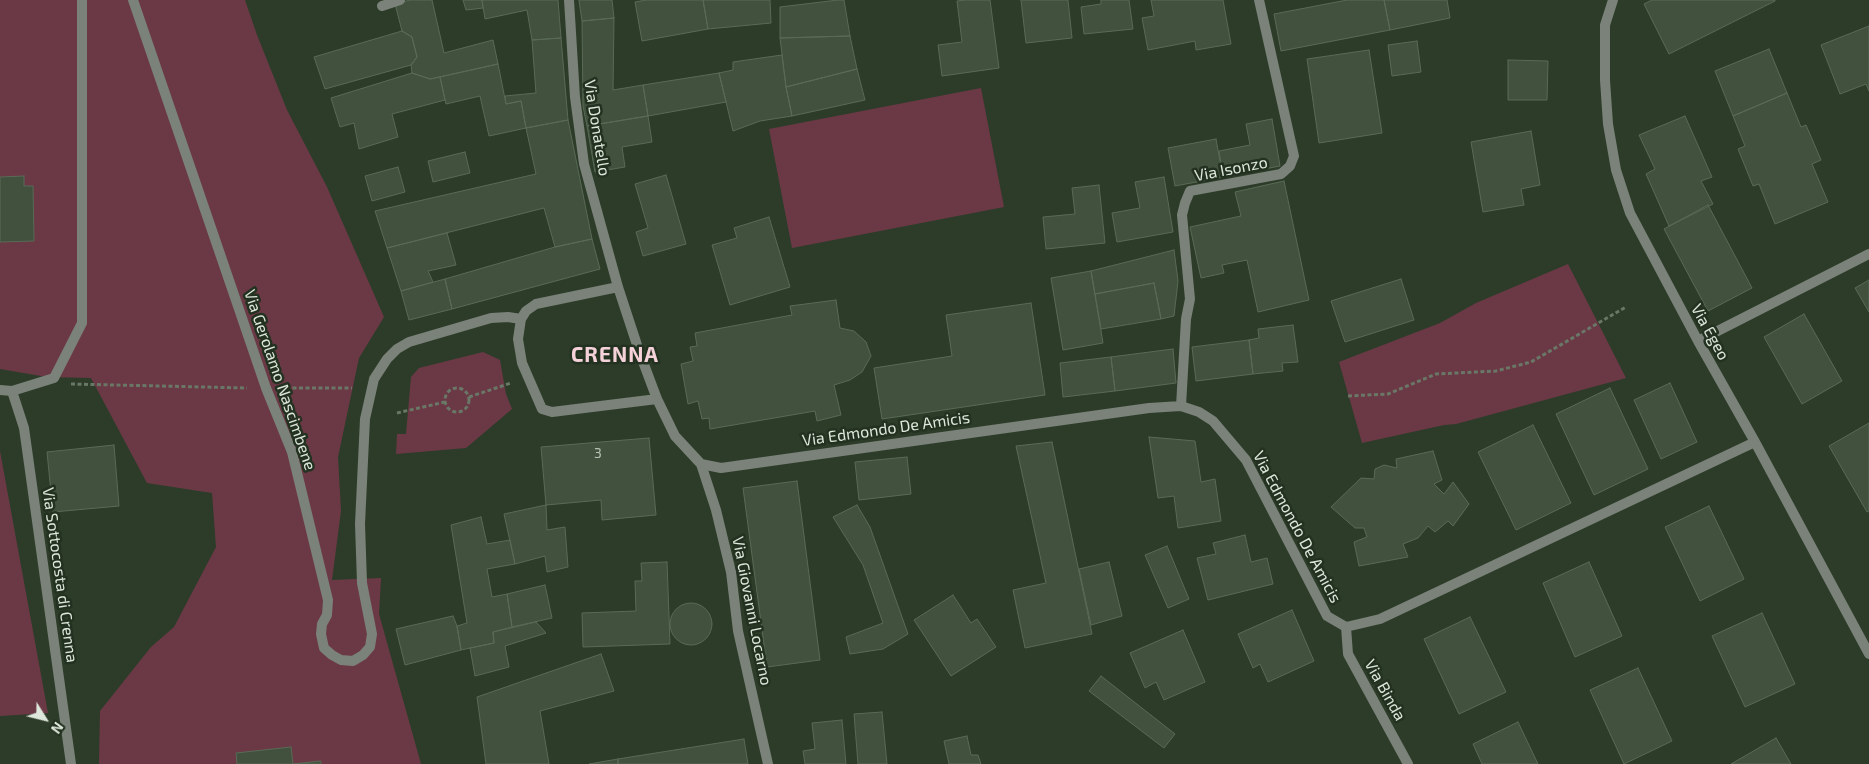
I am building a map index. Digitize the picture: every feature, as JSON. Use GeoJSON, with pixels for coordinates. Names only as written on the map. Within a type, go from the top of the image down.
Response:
{"type":"FeatureCollection","features":[{"type":"Feature","properties":{"kind":"street"},"geometry":{"type":"LineString","coordinates":[[0,390],[12,392],[54,378],[82,323],[82,0]]}},
{"type":"Feature","properties":{"kind":"street","name":"Via Gerolamo Nascimbene"},"geometry":{"type":"LineString","coordinates":[[134,0],[266,388],[292,452],[328,600],[327,615],[322,624],[324,648],[341,660],[352,661],[363,655],[370,647],[372,634],[362,583],[360,524],[365,419],[370,389],[374,379],[387,359],[397,349],[409,342],[491,318],[508,317],[521,319]]}},
{"type":"Feature","properties":{"kind":"street"},"geometry":{"type":"LineString","coordinates":[[382,6],[400,0]]}},
{"type":"Feature","properties":{"kind":"street","name":"Via Donatello"},"geometry":{"type":"LineString","coordinates":[[569,0],[575,97],[584,164],[618,287],[657,399],[675,436],[701,464]]}},
{"type":"Feature","properties":{"kind":"street","name":"Via Isonzo"},"geometry":{"type":"LineString","coordinates":[[1181,406],[1186,319],[1190,299],[1182,215],[1190,191],[1280,174],[1290,166],[1294,156],[1259,0]]}},
{"type":"Feature","properties":{"kind":"street","name":"Via Egeo"},"geometry":{"type":"LineString","coordinates":[[1613,0],[1605,25],[1605,80],[1608,124],[1616,170],[1630,213],[1698,342],[1755,442],[1869,654]]}},
{"type":"Feature","properties":{"kind":"street"},"geometry":{"type":"LineString","coordinates":[[1698,342],[1869,254]]}},
{"type":"Feature","properties":{"kind":"street"},"geometry":{"type":"LineString","coordinates":[[618,287],[536,304],[526,311],[521,319],[518,339],[522,363],[542,409],[552,412],[657,399]]}},
{"type":"Feature","properties":{"kind":"street","name":"Via Sottocosta di Crenna"},"geometry":{"type":"LineString","coordinates":[[12,392],[24,428],[71,764]]}},
{"type":"Feature","properties":{"kind":"street","name":"Via Edmondo De Amicis"},"geometry":{"type":"LineString","coordinates":[[701,464],[721,468],[1149,408],[1181,406],[1199,412],[1213,421],[1246,460],[1327,616],[1346,627]]}},
{"type":"Feature","properties":{"kind":"street"},"geometry":{"type":"LineString","coordinates":[[1346,627],[1380,618],[1755,442]]}},
{"type":"Feature","properties":{"kind":"street","name":"Via Giovanni Locarno"},"geometry":{"type":"LineString","coordinates":[[701,464],[716,510],[731,572],[738,631],[768,764]]}},
{"type":"Feature","properties":{"kind":"street","name":"Via Binda"},"geometry":{"type":"LineString","coordinates":[[1346,627],[1348,654],[1408,764]]}},
{"type":"Feature","properties":{"kind":"path"},"geometry":{"type":"LineString","coordinates":[[1348,396],[1388,394],[1436,374],[1496,372],[1531,362],[1626,307]]}},
{"type":"Feature","properties":{"kind":"path"},"geometry":{"type":"LineString","coordinates":[[469,396],[528,377]]}},
{"type":"Feature","properties":{"kind":"path"},"geometry":{"type":"LineString","coordinates":[[54,378],[75,386],[370,389]]}},
{"type":"Feature","properties":{"kind":"path"},"geometry":{"type":"LineString","coordinates":[[454,387],[464,389],[469,396],[468,406],[460,412],[450,410],[445,402],[447,393],[454,387]]}},
{"type":"Feature","properties":{"kind":"path"},"geometry":{"type":"LineString","coordinates":[[397,414],[445,402]]}},
{"type":"Feature","properties":{"kind":"shaded area"},"geometry":{"type":"Polygon","coordinates":[[[0,0],[245,0],[287,110],[327,187],[384,317],[359,358],[338,457],[341,511],[332,580],[381,578],[379,614],[421,764],[99,764],[100,711],[151,647],[174,627],[216,547],[212,493],[147,483],[91,378],[47,377],[0,369],[0,0]]]}},
{"type":"Feature","properties":{"kind":"shaded area"},"geometry":{"type":"Polygon","coordinates":[[[981,88],[1004,207],[792,248],[769,129],[981,88]]]}},
{"type":"Feature","properties":{"kind":"shaded area"},"geometry":{"type":"Polygon","coordinates":[[[1568,264],[1626,378],[1456,424],[1362,443],[1339,362],[1440,323],[1476,303],[1568,264]]]}},
{"type":"Feature","properties":{"kind":"shaded area"},"geometry":{"type":"Polygon","coordinates":[[[483,352],[500,360],[506,394],[512,409],[466,448],[396,454],[397,434],[406,434],[411,377],[419,368],[483,352]]]}},
{"type":"Feature","properties":{"kind":"shaded area"},"geometry":{"type":"Polygon","coordinates":[[[0,451],[48,713],[0,716],[0,451]]]}},
{"type":"Feature","properties":{"kind":"building"},"geometry":{"type":"Polygon","coordinates":[[[410,0],[432,0],[444,53],[493,40],[498,64],[430,79],[412,73],[411,65],[417,57],[412,37],[402,31],[395,4],[410,0]]]}},
{"type":"Feature","properties":{"kind":"building"},"geometry":{"type":"Polygon","coordinates":[[[463,0],[482,0],[483,8],[466,10],[463,0]]]}},
{"type":"Feature","properties":{"kind":"building"},"geometry":{"type":"Polygon","coordinates":[[[482,0],[558,0],[561,38],[532,40],[527,10],[485,19],[482,0]]]}},
{"type":"Feature","properties":{"kind":"building"},"geometry":{"type":"Polygon","coordinates":[[[579,0],[612,0],[614,18],[582,21],[579,0]]]}},
{"type":"Feature","properties":{"kind":"building"},"geometry":{"type":"Polygon","coordinates":[[[646,0],[703,0],[708,29],[642,41],[635,2],[646,0]]]}},
{"type":"Feature","properties":{"kind":"building"},"geometry":{"type":"Polygon","coordinates":[[[703,0],[770,0],[771,23],[708,29],[703,0]]]}},
{"type":"Feature","properties":{"kind":"building"},"geometry":{"type":"Polygon","coordinates":[[[844,0],[850,36],[780,38],[780,7],[844,0]]]}},
{"type":"Feature","properties":{"kind":"building"},"geometry":{"type":"Polygon","coordinates":[[[990,0],[999,68],[942,76],[938,45],[962,42],[957,1],[990,0]]]}},
{"type":"Feature","properties":{"kind":"building"},"geometry":{"type":"Polygon","coordinates":[[[1021,0],[1068,0],[1072,38],[1026,43],[1021,0]]]}},
{"type":"Feature","properties":{"kind":"building"},"geometry":{"type":"Polygon","coordinates":[[[1101,0],[1129,0],[1133,29],[1084,34],[1081,7],[1101,4],[1101,0]]]}},
{"type":"Feature","properties":{"kind":"building"},"geometry":{"type":"Polygon","coordinates":[[[1151,0],[1223,0],[1231,44],[1196,50],[1195,41],[1148,50],[1142,18],[1154,16],[1151,0]]]}},
{"type":"Feature","properties":{"kind":"building"},"geometry":{"type":"Polygon","coordinates":[[[1347,0],[1384,0],[1390,30],[1281,51],[1274,14],[1347,0]]]}},
{"type":"Feature","properties":{"kind":"building"},"geometry":{"type":"Polygon","coordinates":[[[1384,0],[1447,0],[1450,18],[1390,30],[1384,0]]]}},
{"type":"Feature","properties":{"kind":"building"},"geometry":{"type":"Polygon","coordinates":[[[1652,0],[1775,1],[1669,54],[1644,4],[1652,0]]]}},
{"type":"Feature","properties":{"kind":"building"},"geometry":{"type":"Polygon","coordinates":[[[614,18],[613,90],[643,85],[648,116],[587,126],[583,106],[582,21],[614,18]]]}},
{"type":"Feature","properties":{"kind":"building"},"geometry":{"type":"Polygon","coordinates":[[[1869,26],[1869,91],[1866,84],[1840,94],[1821,45],[1869,26]]]}},
{"type":"Feature","properties":{"kind":"building"},"geometry":{"type":"Polygon","coordinates":[[[402,31],[412,37],[417,57],[411,65],[325,89],[314,57],[402,31]]]}},
{"type":"Feature","properties":{"kind":"building"},"geometry":{"type":"Polygon","coordinates":[[[850,36],[857,69],[786,87],[780,38],[850,36]]]}},
{"type":"Feature","properties":{"kind":"building"},"geometry":{"type":"Polygon","coordinates":[[[561,38],[568,120],[526,128],[521,101],[506,104],[505,96],[536,93],[532,40],[561,38]]]}},
{"type":"Feature","properties":{"kind":"building"},"geometry":{"type":"Polygon","coordinates":[[[1417,41],[1421,72],[1392,76],[1388,45],[1417,41]]]}},
{"type":"Feature","properties":{"kind":"building"},"geometry":{"type":"Polygon","coordinates":[[[1769,49],[1787,93],[1733,116],[1715,71],[1769,49]]]}},
{"type":"Feature","properties":{"kind":"building"},"geometry":{"type":"Polygon","coordinates":[[[1369,50],[1382,133],[1319,143],[1307,59],[1369,50]]]}},
{"type":"Feature","properties":{"kind":"building"},"geometry":{"type":"Polygon","coordinates":[[[782,55],[792,116],[760,121],[733,131],[719,73],[733,70],[733,62],[782,55]]]}},
{"type":"Feature","properties":{"kind":"building"},"geometry":{"type":"Polygon","coordinates":[[[1508,60],[1548,61],[1547,100],[1508,100],[1508,60]]]}},
{"type":"Feature","properties":{"kind":"building"},"geometry":{"type":"Polygon","coordinates":[[[498,64],[506,104],[521,101],[526,128],[489,136],[480,96],[446,104],[440,77],[498,64]]]}},
{"type":"Feature","properties":{"kind":"building"},"geometry":{"type":"Polygon","coordinates":[[[857,69],[865,100],[792,116],[786,87],[857,69]]]}},
{"type":"Feature","properties":{"kind":"building"},"geometry":{"type":"Polygon","coordinates":[[[412,73],[430,79],[440,77],[445,100],[392,114],[398,137],[359,149],[354,123],[340,127],[331,98],[412,73]]]}},
{"type":"Feature","properties":{"kind":"building"},"geometry":{"type":"Polygon","coordinates":[[[719,73],[726,102],[648,116],[643,85],[719,73]]]}},
{"type":"Feature","properties":{"kind":"building"},"geometry":{"type":"Polygon","coordinates":[[[1787,93],[1801,127],[1806,125],[1821,160],[1812,164],[1828,202],[1775,224],[1759,184],[1753,186],[1738,149],[1745,146],[1733,116],[1787,93]]]}},
{"type":"Feature","properties":{"kind":"building"},"geometry":{"type":"Polygon","coordinates":[[[648,116],[652,142],[622,147],[625,167],[595,172],[587,126],[648,116]]]}},
{"type":"Feature","properties":{"kind":"building"},"geometry":{"type":"Polygon","coordinates":[[[1685,116],[1712,177],[1701,181],[1713,204],[1669,226],[1646,174],[1655,169],[1639,135],[1685,116]]]}},
{"type":"Feature","properties":{"kind":"building"},"geometry":{"type":"Polygon","coordinates":[[[1272,119],[1280,166],[1223,177],[1219,151],[1250,145],[1246,124],[1272,119]]]}},
{"type":"Feature","properties":{"kind":"building"},"geometry":{"type":"Polygon","coordinates":[[[568,120],[592,239],[555,247],[544,208],[387,248],[375,211],[536,174],[526,128],[568,120]]]}},
{"type":"Feature","properties":{"kind":"building"},"geometry":{"type":"Polygon","coordinates":[[[1531,131],[1540,185],[1521,189],[1524,205],[1483,212],[1471,142],[1531,131]]]}},
{"type":"Feature","properties":{"kind":"building"},"geometry":{"type":"Polygon","coordinates":[[[1216,139],[1223,177],[1175,186],[1168,148],[1216,139]]]}},
{"type":"Feature","properties":{"kind":"building"},"geometry":{"type":"Polygon","coordinates":[[[465,152],[470,173],[433,182],[428,161],[465,152]]]}},
{"type":"Feature","properties":{"kind":"building"},"geometry":{"type":"Polygon","coordinates":[[[398,167],[405,192],[372,201],[365,176],[398,167]]]}},
{"type":"Feature","properties":{"kind":"building"},"geometry":{"type":"Polygon","coordinates":[[[666,175],[686,244],[643,256],[636,232],[648,228],[635,184],[666,175]]]}},
{"type":"Feature","properties":{"kind":"building"},"geometry":{"type":"Polygon","coordinates":[[[24,176],[24,186],[33,186],[34,241],[0,242],[0,177],[24,176]]]}},
{"type":"Feature","properties":{"kind":"building"},"geometry":{"type":"Polygon","coordinates":[[[1164,177],[1173,232],[1117,242],[1112,213],[1140,208],[1135,182],[1164,177]]]}},
{"type":"Feature","properties":{"kind":"building"},"geometry":{"type":"Polygon","coordinates":[[[1284,181],[1309,300],[1258,312],[1247,260],[1222,265],[1224,273],[1201,278],[1190,227],[1241,216],[1235,192],[1284,181]]]}},
{"type":"Feature","properties":{"kind":"building"},"geometry":{"type":"Polygon","coordinates":[[[1099,185],[1105,243],[1046,249],[1043,217],[1075,214],[1072,188],[1099,185]]]}},
{"type":"Feature","properties":{"kind":"building"},"geometry":{"type":"Polygon","coordinates":[[[1708,205],[1752,288],[1708,311],[1664,229],[1708,205]]]}},
{"type":"Feature","properties":{"kind":"building"},"geometry":{"type":"Polygon","coordinates":[[[769,217],[790,287],[730,305],[712,245],[737,238],[734,228],[769,217]]]}},
{"type":"Feature","properties":{"kind":"building"},"geometry":{"type":"Polygon","coordinates":[[[447,233],[456,265],[428,271],[433,282],[401,291],[387,248],[447,233]]]}},
{"type":"Feature","properties":{"kind":"building"},"geometry":{"type":"Polygon","coordinates":[[[592,239],[600,269],[452,309],[445,279],[555,247],[592,239]]]}},
{"type":"Feature","properties":{"kind":"building"},"geometry":{"type":"Polygon","coordinates":[[[1174,250],[1178,281],[1174,316],[1161,319],[1154,283],[1095,294],[1091,271],[1174,250]]]}},
{"type":"Feature","properties":{"kind":"building"},"geometry":{"type":"Polygon","coordinates":[[[1091,271],[1103,343],[1063,350],[1051,278],[1091,271]]]}},
{"type":"Feature","properties":{"kind":"building"},"geometry":{"type":"Polygon","coordinates":[[[445,279],[452,309],[409,320],[401,291],[445,279]]]}},
{"type":"Feature","properties":{"kind":"building"},"geometry":{"type":"Polygon","coordinates":[[[1401,279],[1414,320],[1345,342],[1331,301],[1401,279]]]}},
{"type":"Feature","properties":{"kind":"building"},"geometry":{"type":"Polygon","coordinates":[[[1869,280],[1869,312],[1855,288],[1869,280]]]}},
{"type":"Feature","properties":{"kind":"building"},"geometry":{"type":"Polygon","coordinates":[[[1154,283],[1161,319],[1101,329],[1095,294],[1154,283]]]}},
{"type":"Feature","properties":{"kind":"building"},"geometry":{"type":"Polygon","coordinates":[[[836,300],[840,328],[854,331],[866,342],[871,356],[862,372],[850,380],[834,385],[841,415],[817,421],[815,411],[710,429],[709,418],[702,419],[698,401],[688,404],[681,364],[693,361],[690,347],[697,346],[695,333],[792,315],[790,306],[836,300]]]}},
{"type":"Feature","properties":{"kind":"building"},"geometry":{"type":"Polygon","coordinates":[[[1031,303],[1045,395],[882,419],[874,368],[952,356],[946,315],[1031,303]]]}},
{"type":"Feature","properties":{"kind":"building"},"geometry":{"type":"Polygon","coordinates":[[[1804,314],[1842,381],[1802,404],[1764,337],[1804,314]]]}},
{"type":"Feature","properties":{"kind":"building"},"geometry":{"type":"Polygon","coordinates":[[[1293,325],[1298,362],[1282,363],[1283,371],[1253,374],[1249,340],[1259,338],[1258,329],[1293,325]]]}},
{"type":"Feature","properties":{"kind":"building"},"geometry":{"type":"Polygon","coordinates":[[[1249,340],[1253,374],[1196,381],[1192,347],[1249,340]]]}},
{"type":"Feature","properties":{"kind":"building"},"geometry":{"type":"Polygon","coordinates":[[[1173,349],[1176,383],[1115,391],[1111,357],[1173,349]]]}},
{"type":"Feature","properties":{"kind":"building"},"geometry":{"type":"Polygon","coordinates":[[[1111,357],[1115,391],[1063,397],[1060,363],[1111,357]]]}},
{"type":"Feature","properties":{"kind":"building"},"geometry":{"type":"Polygon","coordinates":[[[1670,383],[1697,442],[1661,459],[1634,400],[1670,383]]]}},
{"type":"Feature","properties":{"kind":"building"},"geometry":{"type":"Polygon","coordinates":[[[1610,388],[1648,469],[1594,495],[1556,414],[1610,388]]]}},
{"type":"Feature","properties":{"kind":"building"},"geometry":{"type":"Polygon","coordinates":[[[1869,423],[1869,511],[1867,512],[1829,446],[1869,423]]]}},
{"type":"Feature","properties":{"kind":"building"},"geometry":{"type":"Polygon","coordinates":[[[1533,425],[1571,503],[1516,530],[1478,452],[1533,425]]]}},
{"type":"Feature","properties":{"kind":"building"},"geometry":{"type":"Polygon","coordinates":[[[1149,437],[1195,441],[1201,482],[1215,479],[1221,521],[1178,528],[1174,496],[1158,498],[1149,437]]]}},
{"type":"Feature","properties":{"kind":"building"},"geometry":{"type":"Polygon","coordinates":[[[649,438],[656,515],[602,520],[601,500],[546,505],[541,447],[649,438]]]}},
{"type":"Feature","properties":{"kind":"building"},"geometry":{"type":"Polygon","coordinates":[[[1052,442],[1092,634],[1025,648],[1013,590],[1046,583],[1016,446],[1052,442]]]}},
{"type":"Feature","properties":{"kind":"building"},"geometry":{"type":"Polygon","coordinates":[[[114,445],[119,506],[53,512],[47,452],[114,445]]]}},
{"type":"Feature","properties":{"kind":"building"},"geometry":{"type":"Polygon","coordinates":[[[1433,451],[1442,480],[1434,484],[1444,494],[1453,482],[1469,504],[1453,526],[1448,521],[1435,532],[1428,526],[1418,538],[1403,544],[1408,557],[1359,566],[1354,542],[1367,537],[1364,528],[1355,528],[1331,507],[1361,478],[1374,479],[1375,469],[1384,465],[1397,468],[1396,459],[1433,451]]]}},
{"type":"Feature","properties":{"kind":"building"},"geometry":{"type":"Polygon","coordinates":[[[907,457],[911,494],[859,500],[855,462],[907,457]]]}},
{"type":"Feature","properties":{"kind":"building"},"geometry":{"type":"Polygon","coordinates":[[[797,481],[820,660],[767,667],[743,488],[797,481]]]}},
{"type":"Feature","properties":{"kind":"building"},"geometry":{"type":"Polygon","coordinates":[[[546,505],[547,530],[565,527],[568,567],[547,572],[545,556],[515,564],[504,514],[546,505]]]}},
{"type":"Feature","properties":{"kind":"building"},"geometry":{"type":"Polygon","coordinates":[[[857,505],[870,527],[908,634],[883,649],[850,654],[846,637],[883,623],[863,565],[833,517],[857,505]]]}},
{"type":"Feature","properties":{"kind":"building"},"geometry":{"type":"Polygon","coordinates":[[[1709,506],[1744,579],[1700,601],[1665,527],[1709,506]]]}},
{"type":"Feature","properties":{"kind":"building"},"geometry":{"type":"Polygon","coordinates":[[[481,517],[487,544],[510,540],[515,564],[487,569],[492,597],[507,594],[512,627],[493,632],[494,643],[461,650],[457,626],[467,623],[451,525],[481,517]]]}},
{"type":"Feature","properties":{"kind":"building"},"geometry":{"type":"Polygon","coordinates":[[[1245,535],[1251,562],[1267,558],[1273,584],[1208,600],[1197,558],[1216,554],[1213,543],[1245,535]]]}},
{"type":"Feature","properties":{"kind":"building"},"geometry":{"type":"Polygon","coordinates":[[[1167,546],[1189,599],[1168,608],[1145,555],[1167,546]]]}},
{"type":"Feature","properties":{"kind":"building"},"geometry":{"type":"Polygon","coordinates":[[[667,562],[670,644],[583,647],[582,613],[636,611],[635,581],[642,581],[641,563],[667,562]]]}},
{"type":"Feature","properties":{"kind":"building"},"geometry":{"type":"Polygon","coordinates":[[[1109,562],[1122,616],[1091,625],[1079,569],[1109,562]]]}},
{"type":"Feature","properties":{"kind":"building"},"geometry":{"type":"Polygon","coordinates":[[[1589,562],[1622,636],[1575,657],[1543,583],[1589,562]]]}},
{"type":"Feature","properties":{"kind":"building"},"geometry":{"type":"Polygon","coordinates":[[[545,585],[552,618],[512,627],[507,594],[545,585]]]}},
{"type":"Feature","properties":{"kind":"building"},"geometry":{"type":"Polygon","coordinates":[[[953,595],[971,623],[977,619],[996,647],[951,676],[914,620],[953,595]]]}},
{"type":"Feature","properties":{"kind":"building"},"geometry":{"type":"Polygon","coordinates":[[[695,603],[703,606],[709,612],[712,624],[709,636],[703,642],[687,645],[679,642],[673,636],[670,620],[673,612],[679,606],[695,603]]]}},
{"type":"Feature","properties":{"kind":"building"},"geometry":{"type":"Polygon","coordinates":[[[1292,610],[1314,661],[1268,682],[1260,664],[1253,668],[1238,634],[1292,610]]]}},
{"type":"Feature","properties":{"kind":"building"},"geometry":{"type":"Polygon","coordinates":[[[1762,613],[1795,684],[1745,707],[1712,636],[1762,613]]]}},
{"type":"Feature","properties":{"kind":"building"},"geometry":{"type":"Polygon","coordinates":[[[453,616],[457,626],[461,650],[405,665],[396,629],[453,616]]]}},
{"type":"Feature","properties":{"kind":"building"},"geometry":{"type":"Polygon","coordinates":[[[1470,617],[1506,692],[1459,714],[1424,639],[1470,617]]]}},
{"type":"Feature","properties":{"kind":"building"},"geometry":{"type":"Polygon","coordinates":[[[536,622],[546,633],[505,646],[509,667],[475,676],[470,648],[494,643],[493,632],[536,622]]]}},
{"type":"Feature","properties":{"kind":"building"},"geometry":{"type":"Polygon","coordinates":[[[1183,630],[1205,682],[1164,700],[1156,682],[1145,688],[1130,653],[1183,630]]]}},
{"type":"Feature","properties":{"kind":"building"},"geometry":{"type":"Polygon","coordinates":[[[601,654],[614,691],[540,711],[549,764],[486,764],[477,697],[601,654]]]}},
{"type":"Feature","properties":{"kind":"building"},"geometry":{"type":"Polygon","coordinates":[[[1638,668],[1672,741],[1624,764],[1590,690],[1638,668]]]}},
{"type":"Feature","properties":{"kind":"building"},"geometry":{"type":"Polygon","coordinates":[[[1101,676],[1175,734],[1164,748],[1089,691],[1101,676]]]}},
{"type":"Feature","properties":{"kind":"building"},"geometry":{"type":"Polygon","coordinates":[[[882,712],[887,764],[858,764],[854,714],[882,712]]]}},
{"type":"Feature","properties":{"kind":"building"},"geometry":{"type":"Polygon","coordinates":[[[842,720],[846,764],[805,764],[803,751],[815,749],[812,723],[842,720]]]}},
{"type":"Feature","properties":{"kind":"building"},"geometry":{"type":"Polygon","coordinates":[[[1518,722],[1538,764],[1482,764],[1473,744],[1518,722]]]}},
{"type":"Feature","properties":{"kind":"building"},"geometry":{"type":"Polygon","coordinates":[[[967,736],[971,755],[978,755],[981,764],[949,764],[944,741],[967,736]]]}},
{"type":"Feature","properties":{"kind":"building"},"geometry":{"type":"Polygon","coordinates":[[[1776,738],[1791,764],[1731,764],[1776,738]]]}},
{"type":"Feature","properties":{"kind":"building"},"geometry":{"type":"Polygon","coordinates":[[[744,739],[748,764],[618,764],[618,759],[744,739]]]}},
{"type":"Feature","properties":{"kind":"building"},"geometry":{"type":"Polygon","coordinates":[[[291,747],[293,764],[237,764],[236,753],[291,747]]]}},
{"type":"Feature","properties":{"kind":"building"},"geometry":{"type":"Polygon","coordinates":[[[618,759],[618,764],[589,764],[618,759]]]}},
{"type":"Feature","properties":{"kind":"building"},"geometry":{"type":"Polygon","coordinates":[[[321,761],[321,764],[293,764],[321,761]]]}},
{"type":"Feature","properties":{"kind":"district","name":"CRENNA"},"geometry":{"type":"Point","coordinates":[615,355]}}]}
